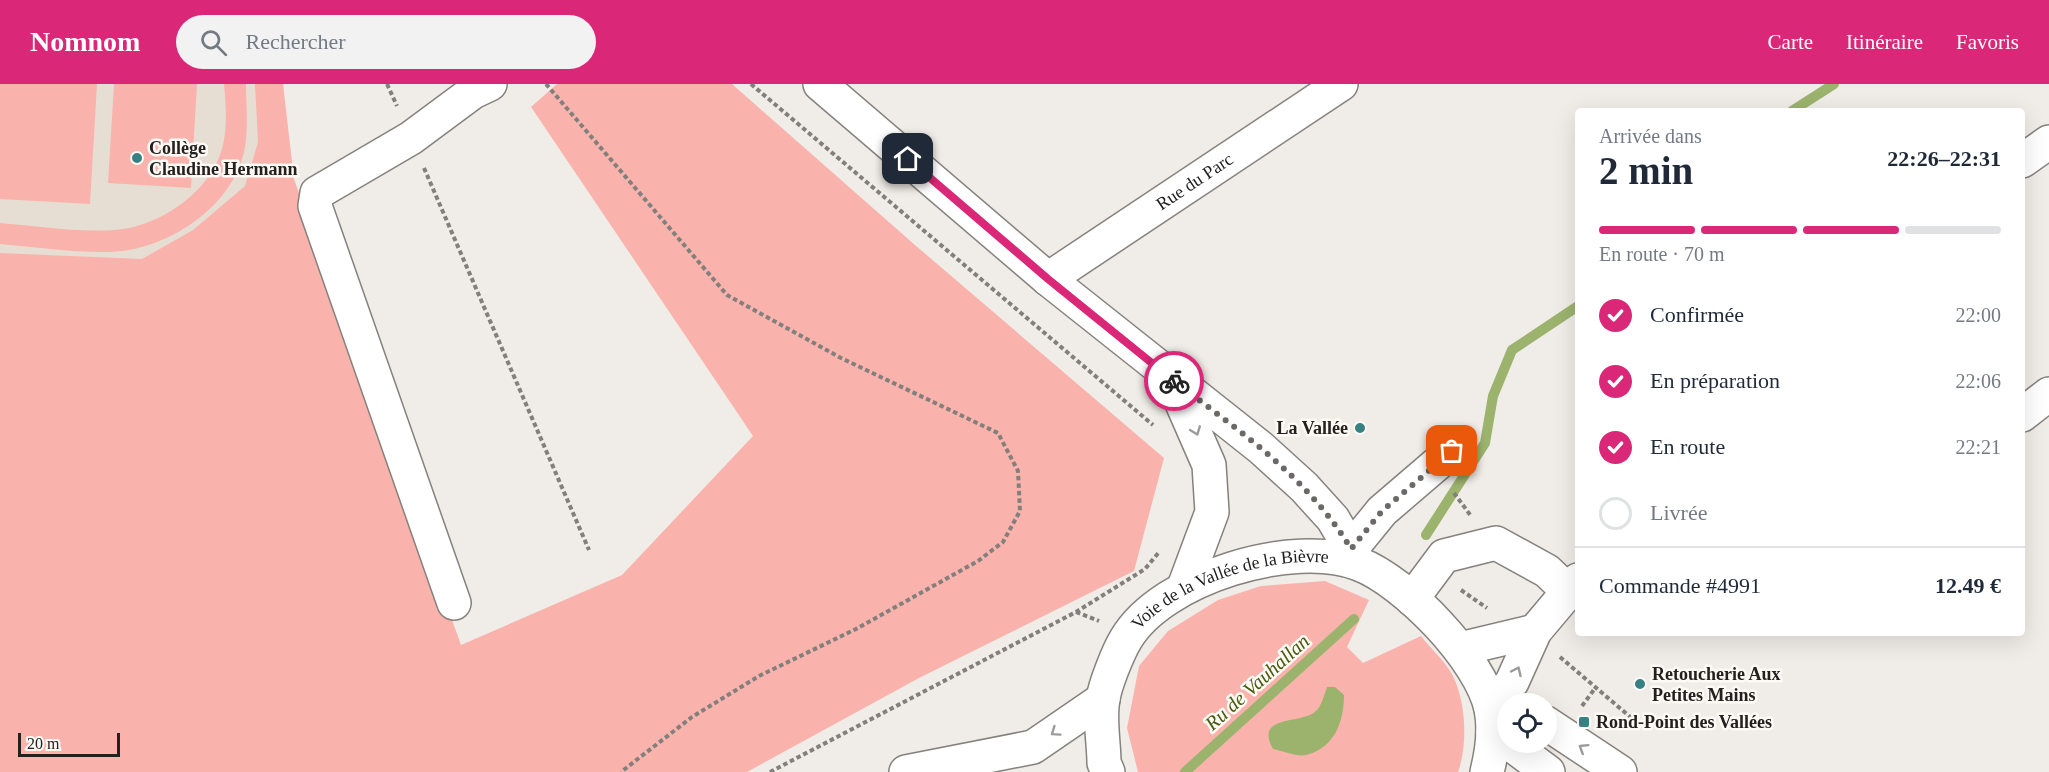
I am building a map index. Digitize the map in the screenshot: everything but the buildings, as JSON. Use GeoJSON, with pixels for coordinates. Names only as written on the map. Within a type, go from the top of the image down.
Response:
{"type":"FeatureCollection","features":[{"type":"Feature","properties":{"kind":"main road"},"geometry":{"type":"LineString","coordinates":[[454,603],[315,206],[317,193],[411,138],[473,92],[490,84]]}},
{"type":"Feature","properties":{"kind":"main road"},"geometry":{"type":"LineString","coordinates":[[820,84],[1048,279],[1261,448],[1304,487],[1333,519],[1355,556],[1382,511],[1452,451]]}},
{"type":"Feature","properties":{"kind":"main road","name":"Rue du Parc"},"geometry":{"type":"LineString","coordinates":[[1048,279],[1341,84]]}},
{"type":"Feature","properties":{"kind":"main road"},"geometry":{"type":"LineString","coordinates":[[2025,159],[2049,142]]}},
{"type":"Feature","properties":{"kind":"main road"},"geometry":{"type":"LineString","coordinates":[[1171,378],[1191,419],[1209,465],[1212,512],[1184,587]]}},
{"type":"Feature","properties":{"kind":"main road"},"geometry":{"type":"LineString","coordinates":[[2025,413],[2049,394]]}},
{"type":"Feature","properties":{"kind":"main road"},"geometry":{"type":"LineString","coordinates":[[1412,599],[1444,556],[1496,543],[1573,586],[1535,631],[1508,693]]}},
{"type":"Feature","properties":{"kind":"main road","name":"Voie de la Vallée de la Bièvre"},"geometry":{"type":"LineString","coordinates":[[1108,772],[1104,763],[1103,699],[1126,639],[1149,612],[1184,587],[1234,567],[1281,558],[1355,556],[1412,599],[1460,649],[1497,709]]}},
{"type":"Feature","properties":{"kind":"main road"},"geometry":{"type":"LineString","coordinates":[[1460,649],[1535,631]]}},
{"type":"Feature","properties":{"kind":"main road"},"geometry":{"type":"LineString","coordinates":[[906,772],[1033,747],[1103,699]]}},
{"type":"Feature","properties":{"kind":"main road"},"geometry":{"type":"LineString","coordinates":[[1487,772],[1497,727]]}},
{"type":"Feature","properties":{"kind":"main road"},"geometry":{"type":"LineString","coordinates":[[1557,730],[1620,772]]}},
{"type":"Feature","properties":{"kind":"main road"},"geometry":{"type":"LineString","coordinates":[[1532,753],[1548,772]]}},
{"type":"Feature","properties":{"kind":"path"},"geometry":{"type":"LineString","coordinates":[[387,84],[589,550]]}},
{"type":"Feature","properties":{"kind":"path"},"geometry":{"type":"LineString","coordinates":[[546,84],[727,295],[841,358],[998,433],[1018,471],[1020,511],[1003,542],[978,561],[856,629],[759,676],[692,717],[621,772]]}},
{"type":"Feature","properties":{"kind":"path"},"geometry":{"type":"LineString","coordinates":[[751,84],[1155,426]]}},
{"type":"Feature","properties":{"kind":"path"},"geometry":{"type":"LineString","coordinates":[[770,772],[1076,612],[1145,569],[1163,547]]}},
{"type":"Feature","properties":{"kind":"shaded area","name":"Collège Claudine Hermann"},"geometry":{"type":"Polygon","coordinates":[[[0,84],[273,84],[273,233],[0,346],[0,84]]]}},
{"type":"Feature","properties":{"kind":"shaded area"},"geometry":{"type":"Polygon","coordinates":[[[0,84],[97,84],[90,204],[0,199],[0,84]]]}},
{"type":"Feature","properties":{"kind":"shaded area"},"geometry":{"type":"Polygon","coordinates":[[[114,84],[197,84],[191,188],[108,183],[114,84]]]}},
{"type":"Feature","properties":{"kind":"shaded area"},"geometry":{"type":"Polygon","coordinates":[[[224,84],[246,84],[246,144],[237,173],[225,192],[193,223],[152,244],[130,250],[82,252],[0,244],[0,223],[65,229],[115,230],[129,228],[158,218],[184,202],[206,179],[221,152],[226,127],[224,84]]]}},
{"type":"Feature","properties":{"kind":"shaded area"},"geometry":{"type":"Polygon","coordinates":[[[255,84],[283,84],[294,179],[461,645],[622,575],[753,436],[531,107],[557,84],[732,84],[915,245],[1164,458],[1134,571],[919,678],[747,772],[0,772],[0,253],[142,259],[193,230],[245,186],[258,142],[255,84]]]}},
{"type":"Feature","properties":{"kind":"shaded area"},"geometry":{"type":"Polygon","coordinates":[[[1325,581],[1369,600],[1347,647],[1363,663],[1421,636],[1450,671],[1461,698],[1463,711],[1463,749],[1458,772],[1138,772],[1127,728],[1139,666],[1168,631],[1218,600],[1261,586],[1325,581]]]}},
{"type":"Feature","properties":{"kind":"shaded area"},"geometry":{"type":"Polygon","coordinates":[[[1327,687],[1335,687],[1344,695],[1340,724],[1331,740],[1306,755],[1294,755],[1273,749],[1269,731],[1281,722],[1308,716],[1315,712],[1321,704],[1327,687]]]}},
{"type":"Feature","properties":{"kind":"waterway","name":"Ru de Vauhallan"},"geometry":{"type":"LineString","coordinates":[[1797,108],[1834,84]]}},
{"type":"Feature","properties":{"kind":"waterway","name":"Ru de Vauhallan"},"geometry":{"type":"LineString","coordinates":[[1426,535],[1485,443],[1493,396],[1512,350],[1575,308]]}},
{"type":"Feature","properties":{"kind":"waterway","name":"Ru de Vauhallan"},"geometry":{"type":"LineString","coordinates":[[1185,772],[1354,619]]}},
{"type":"Feature","properties":{"kind":"way so far"},"geometry":{"type":"LineString","coordinates":[[1174,381],[1261,448],[1304,487],[1333,519],[1351,549],[1382,511],[1452,451]]}},
{"type":"Feature","properties":{"kind":"place","name":"Collège Claudine Hermann"},"geometry":{"type":"Point","coordinates":[137,158]}},
{"type":"Feature","properties":{"kind":"place","name":"La Vallée"},"geometry":{"type":"Point","coordinates":[1360,428]}},
{"type":"Feature","properties":{"kind":"place","name":"Retoucherie Aux Petites Mains"},"geometry":{"type":"Point","coordinates":[1640,684]}},
{"type":"Feature","properties":{"kind":"place","name":"Rond-Point des Vallées"},"geometry":{"type":"Point","coordinates":[1584,722]}},
{"type":"Feature","properties":{"kind":"route"},"geometry":{"type":"LineString","coordinates":[[908,159],[1048,279],[1174,381]]}}]}
